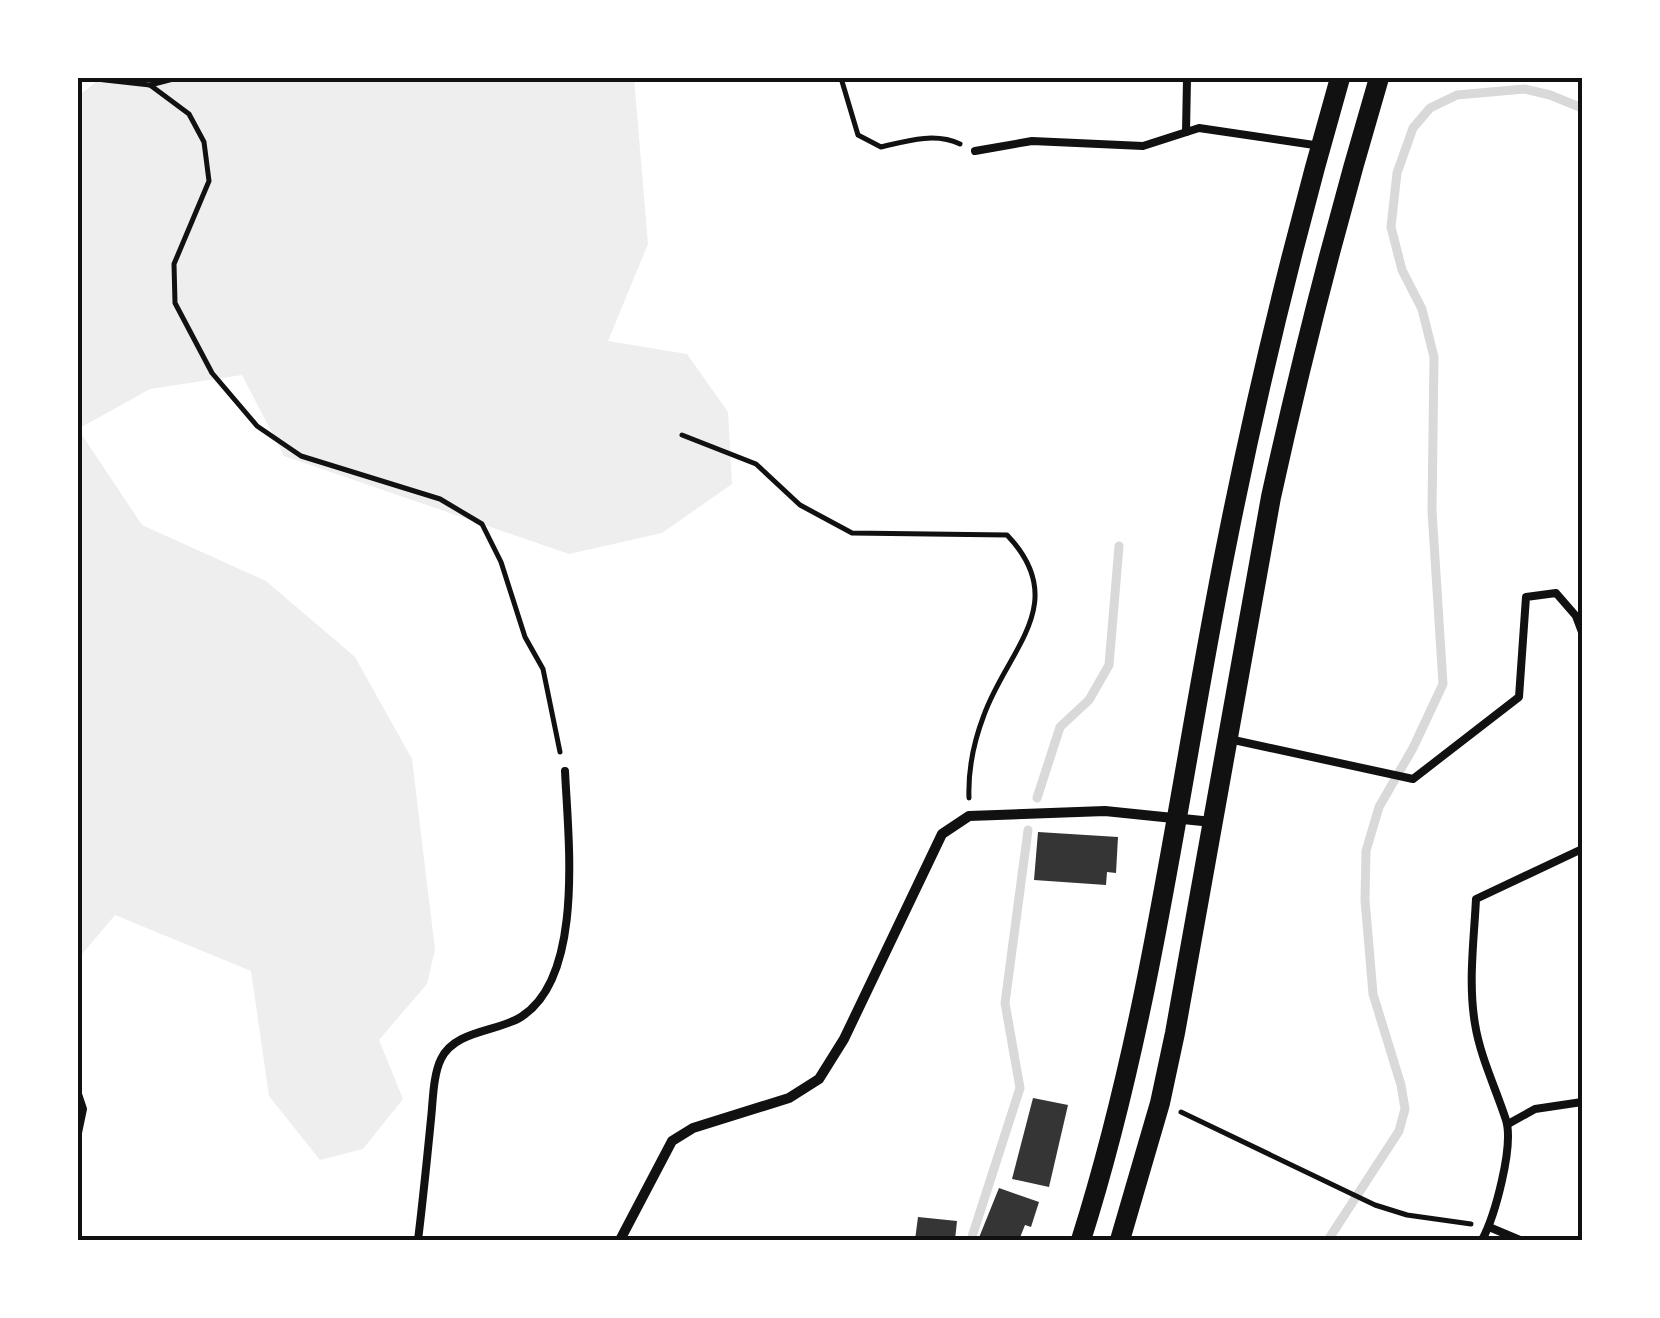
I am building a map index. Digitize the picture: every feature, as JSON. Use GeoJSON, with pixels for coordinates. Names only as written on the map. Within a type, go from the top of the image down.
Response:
{"type":"FeatureCollection","features":[{"type":"Feature","properties":{"kind":"main road"},"geometry":{"type":"LineString","coordinates":[[1081,1240],[1110,1146],[1133,1047],[1230,524],[1292,251],[1340,78]]}},
{"type":"Feature","properties":{"kind":"main road"},"geometry":{"type":"LineString","coordinates":[[1120,1240],[1160,1103],[1271,497],[1328,256],[1379,78]]}},
{"type":"Feature","properties":{"kind":"street"},"geometry":{"type":"LineString","coordinates":[[620,1240],[672,1141],[693,1128],[789,1098],[819,1079],[844,1039],[942,834],[969,816],[1105,811],[1213,822]]}},
{"type":"Feature","properties":{"kind":"lane"},"geometry":{"type":"LineString","coordinates":[[1186,132],[1188,78]]}},
{"type":"Feature","properties":{"kind":"lane"},"geometry":{"type":"LineString","coordinates":[[975,151],[1032,141],[1144,146],[1199,128],[1321,146]]}},
{"type":"Feature","properties":{"kind":"lane"},"geometry":{"type":"LineString","coordinates":[[1228,739],[1413,779],[1520,697],[1526,597],[1556,593],[1576,616],[1582,632]]}},
{"type":"Feature","properties":{"kind":"lane"},"geometry":{"type":"LineString","coordinates":[[418,1240],[441,1058],[460,1039],[520,1018],[542,998],[561,952],[569,873],[565,771]]}},
{"type":"Feature","properties":{"kind":"lane"},"geometry":{"type":"LineString","coordinates":[[1482,1240],[1489,1227],[1508,1145],[1508,1124],[1475,1026],[1472,988],[1476,899],[1582,850]]}},
{"type":"Feature","properties":{"kind":"lane"},"geometry":{"type":"LineString","coordinates":[[78,1094],[82,1109],[78,1133]]}},
{"type":"Feature","properties":{"kind":"lane"},"geometry":{"type":"LineString","coordinates":[[1508,1124],[1535,1109],[1582,1102]]}},
{"type":"Feature","properties":{"kind":"lane"},"geometry":{"type":"LineString","coordinates":[[1489,1227],[1520,1240]]}},
{"type":"Feature","properties":{"kind":"path"},"geometry":{"type":"LineString","coordinates":[[87,78],[150,84],[177,78]]}},
{"type":"Feature","properties":{"kind":"path"},"geometry":{"type":"LineString","coordinates":[[841,78],[858,135],[880,147],[916,138],[950,139],[975,151]]}},
{"type":"Feature","properties":{"kind":"path"},"geometry":{"type":"LineString","coordinates":[[150,84],[189,114],[204,142],[210,181],[174,264],[176,303],[212,373],[256,426],[301,456],[440,499],[482,524],[501,562],[525,637],[542,669],[565,771]]}},
{"type":"Feature","properties":{"kind":"path"},"geometry":{"type":"LineString","coordinates":[[682,435],[756,464],[800,506],[852,534],[1007,535],[1021,549],[1032,576],[1036,606],[1029,630],[984,713],[968,774],[969,816]]}},
{"type":"Feature","properties":{"kind":"path"},"geometry":{"type":"LineString","coordinates":[[1160,1103],[1207,1122],[1375,1206],[1407,1215],[1489,1227]]}},
{"type":"Feature","properties":{"kind":"shaded area"},"geometry":{"type":"Polygon","coordinates":[[[101,78],[634,78],[648,244],[608,341],[687,354],[728,412],[732,484],[662,533],[569,554],[284,456],[242,375],[150,389],[78,429],[78,96],[101,78]]]}},
{"type":"Feature","properties":{"kind":"shaded area"},"geometry":{"type":"Polygon","coordinates":[[[78,429],[142,525],[266,581],[355,657],[412,759],[435,950],[427,984],[379,1040],[403,1099],[363,1149],[320,1160],[269,1096],[251,971],[115,915],[78,959],[78,429]]]}},
{"type":"Feature","properties":{"kind":"building"},"geometry":{"type":"Polygon","coordinates":[[[1038,832],[1118,837],[1116,873],[1107,872],[1106,885],[1034,880],[1038,832]]]}},
{"type":"Feature","properties":{"kind":"building"},"geometry":{"type":"Polygon","coordinates":[[[1033,1098],[1068,1105],[1049,1187],[1012,1179],[1033,1098]]]}},
{"type":"Feature","properties":{"kind":"building"},"geometry":{"type":"Polygon","coordinates":[[[999,1188],[1039,1202],[1031,1227],[1025,1225],[1019,1240],[978,1240],[999,1188]]]}},
{"type":"Feature","properties":{"kind":"building"},"geometry":{"type":"Polygon","coordinates":[[[918,1217],[957,1221],[955,1240],[915,1240],[918,1217]]]}},
{"type":"Feature","properties":{"kind":"waterway"},"geometry":{"type":"LineString","coordinates":[[1328,1240],[1399,1131],[1405,1109],[1373,994],[1365,900],[1366,851],[1379,807],[1443,684],[1432,511],[1434,357],[1422,309],[1402,270],[1391,227],[1397,173],[1413,128],[1430,108],[1457,95],[1524,89],[1582,108]]}},
{"type":"Feature","properties":{"kind":"waterway"},"geometry":{"type":"LineString","coordinates":[[1037,798],[1060,727],[1089,700],[1109,665],[1119,546]]}},
{"type":"Feature","properties":{"kind":"waterway"},"geometry":{"type":"LineString","coordinates":[[971,1240],[1020,1088],[1005,1003],[1028,830]]}}]}
